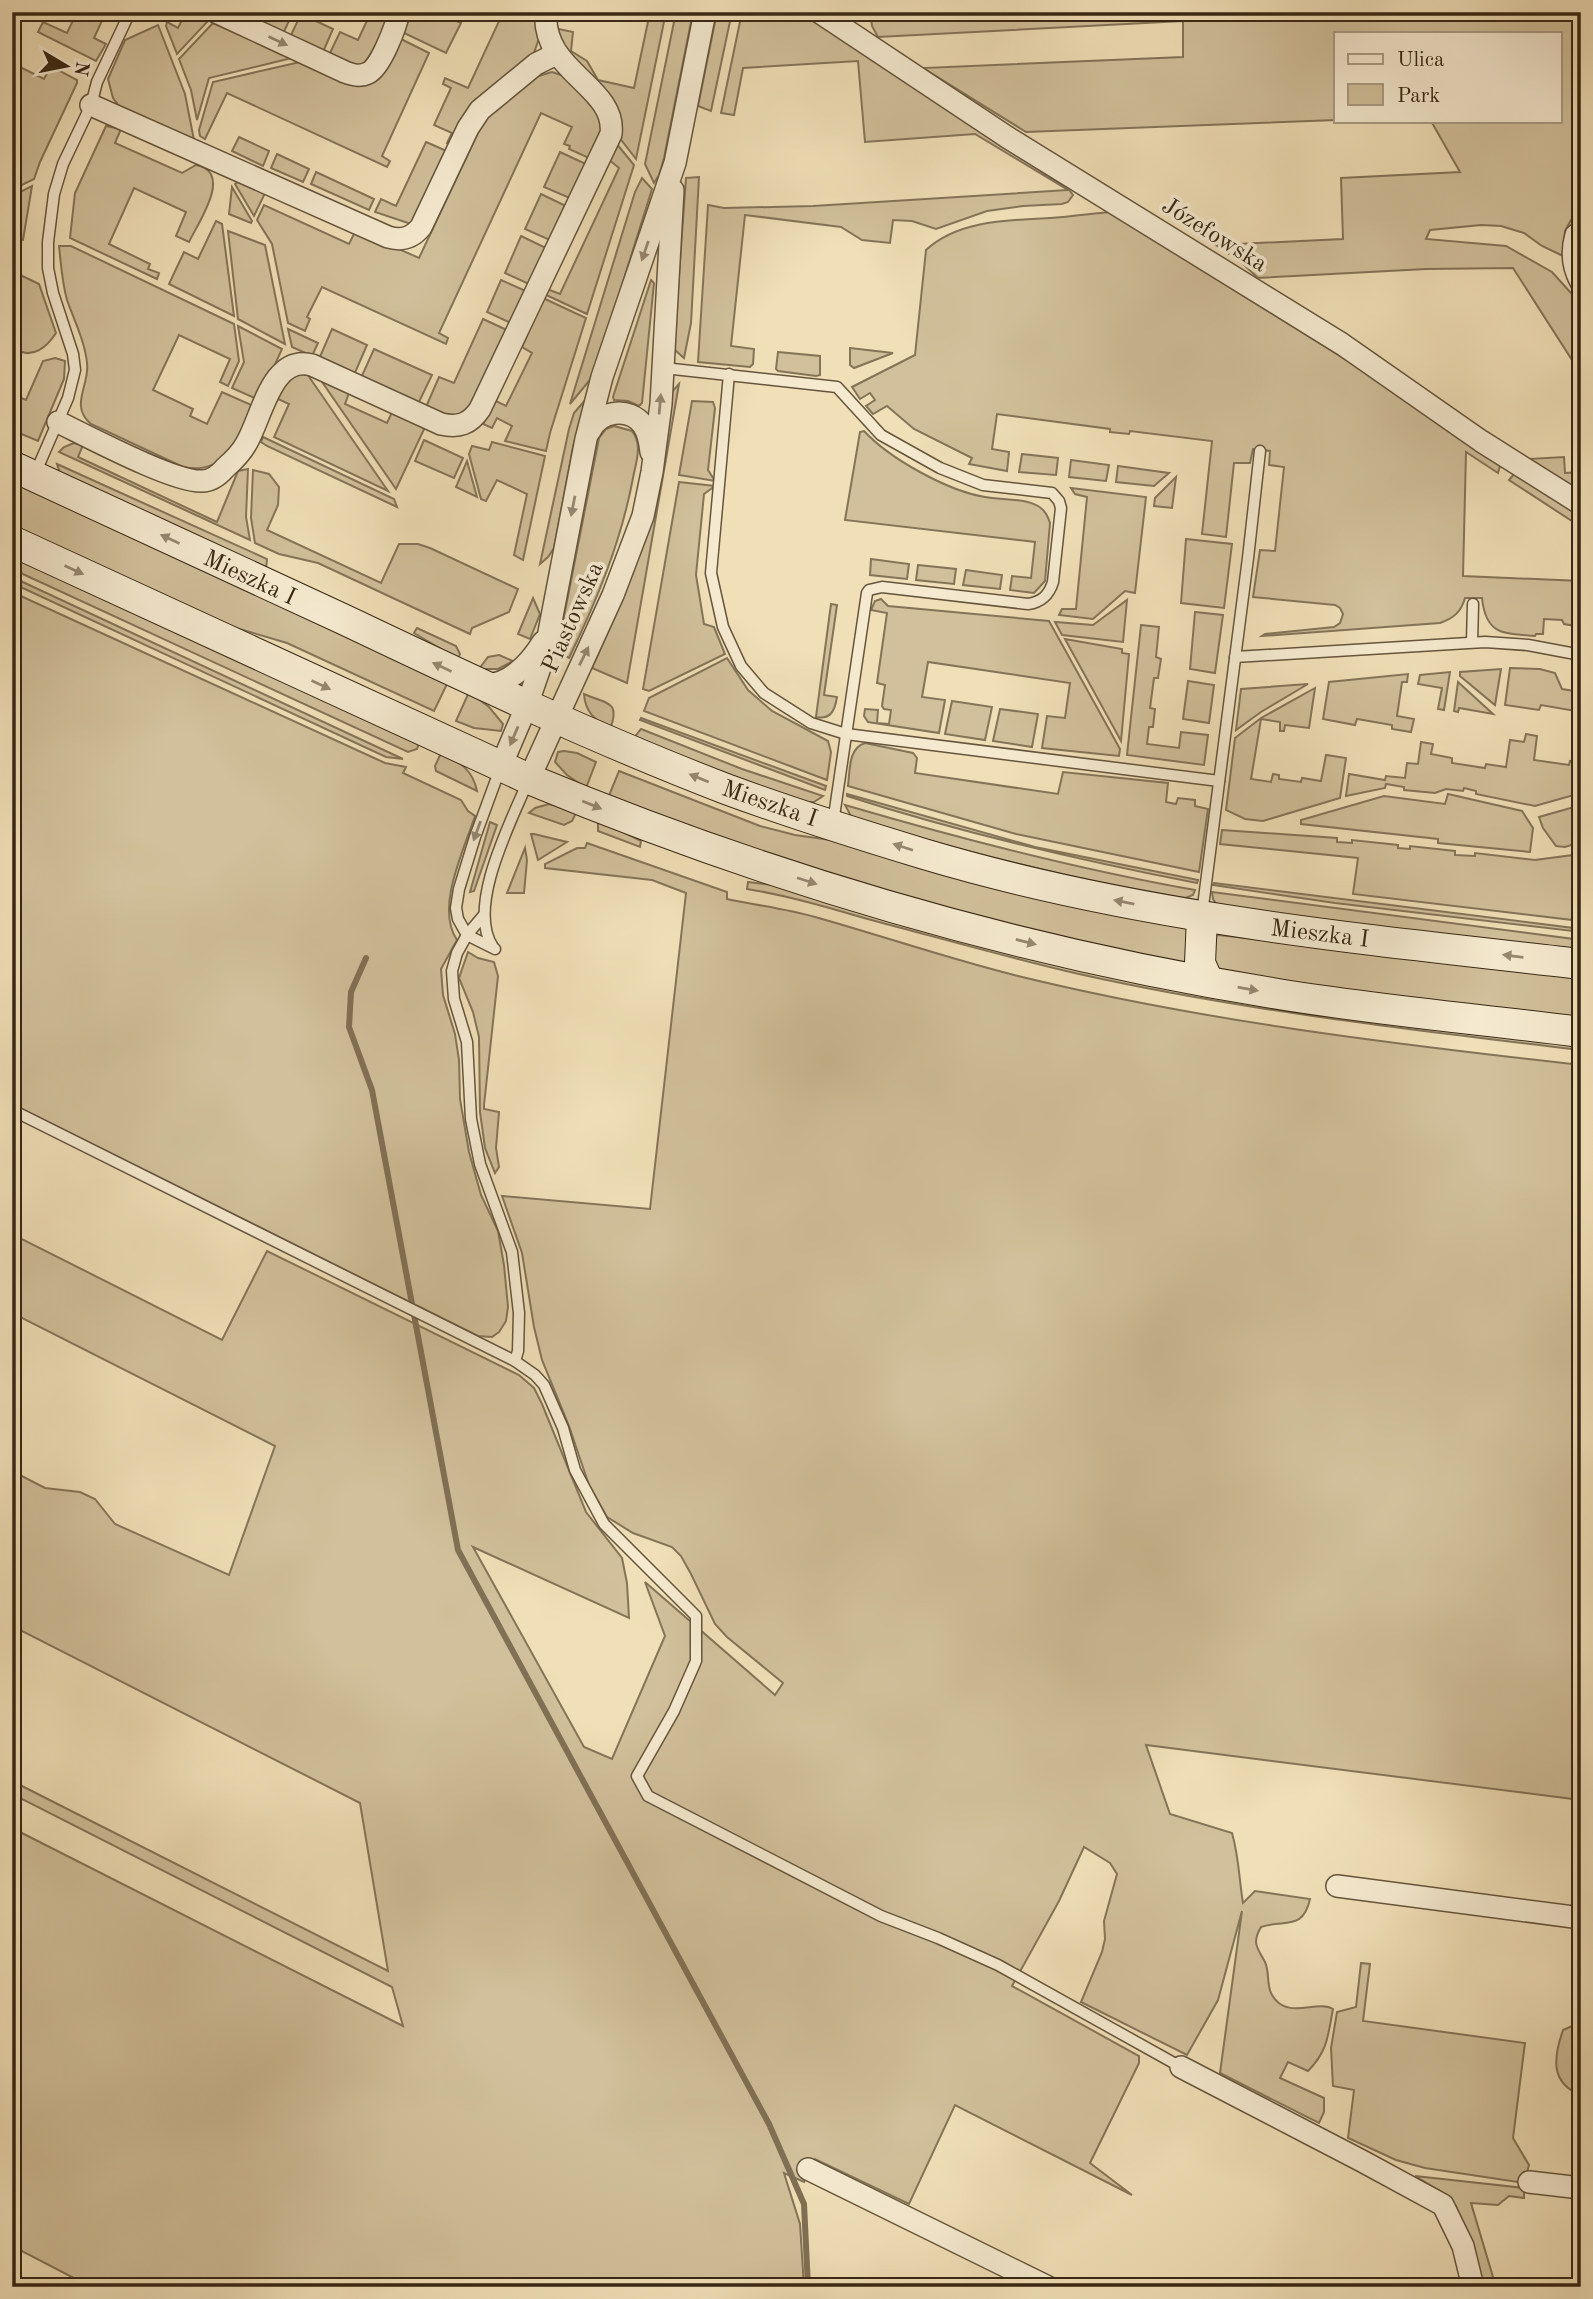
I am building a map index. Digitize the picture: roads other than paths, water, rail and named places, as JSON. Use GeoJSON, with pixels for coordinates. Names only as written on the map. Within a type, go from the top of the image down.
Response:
{"type":"FeatureCollection","features":[{"type":"Feature","properties":{"kind":"street"},"geometry":{"type":"LineString","coordinates":[[216,12],[345,72],[359,75],[370,72],[377,65],[399,12]]}},
{"type":"Feature","properties":{"kind":"street"},"geometry":{"type":"LineString","coordinates":[[58,422],[168,473],[199,482],[216,476],[240,453],[276,379],[284,369],[296,363],[312,365],[442,424],[457,426],[470,421],[480,409],[611,134],[612,122],[608,109],[556,54],[549,39],[546,12]]}},
{"type":"Feature","properties":{"kind":"street","name":"Piastowska"},"geometry":{"type":"LineString","coordinates":[[501,766],[540,670],[586,439],[602,377],[675,163],[705,12]]}},
{"type":"Feature","properties":{"kind":"street","name":"Józefowska"},"geometry":{"type":"LineString","coordinates":[[819,12],[1007,136],[1342,344],[1481,441],[1581,504]]}},
{"type":"Feature","properties":{"kind":"street"},"geometry":{"type":"LineString","coordinates":[[91,106],[382,234],[400,239],[412,236],[421,227],[468,128],[480,110],[527,71],[556,54]]}},
{"type":"Feature","properties":{"kind":"street","name":"Piastowska"},"geometry":{"type":"LineString","coordinates":[[529,779],[613,595],[643,516],[652,472],[664,368],[675,163]]}},
{"type":"Feature","properties":{"kind":"street"},"geometry":{"type":"LineString","coordinates":[[1581,232],[1576,234],[1572,250],[1581,282]]}},
{"type":"Feature","properties":{"kind":"street","name":"Piastowska"},"geometry":{"type":"LineString","coordinates":[[586,439],[593,424],[601,416],[617,413],[632,417],[640,421],[648,436],[652,472]]}},
{"type":"Feature","properties":{"kind":"street","name":"Mieszka I"},"geometry":{"type":"LineString","coordinates":[[23,471],[556,718],[729,790],[926,855],[1116,901],[1202,917],[1317,934],[1581,964]]}},
{"type":"Feature","properties":{"kind":"street"},"geometry":{"type":"LineString","coordinates":[[12,541],[529,779],[709,849],[821,886],[1030,943],[1209,981],[1355,1004],[1581,1032]]}},
{"type":"Feature","properties":{"kind":"street","name":"Piastowska"},"geometry":{"type":"LineString","coordinates":[[478,684],[492,685],[519,670],[532,659],[549,631]]}},
{"type":"Feature","properties":{"kind":"street"},"geometry":{"type":"LineString","coordinates":[[1202,917],[1199,963],[1209,981]]}},
{"type":"Feature","properties":{"kind":"street"},"geometry":{"type":"LineString","coordinates":[[1337,1886],[1581,1918]]}},
{"type":"Feature","properties":{"kind":"street"},"geometry":{"type":"LineString","coordinates":[[1181,2067],[1443,2205],[1463,2245],[1473,2287]]}},
{"type":"Feature","properties":{"kind":"street"},"geometry":{"type":"LineString","coordinates":[[808,2169],[1048,2287]]}},
{"type":"Feature","properties":{"kind":"street"},"geometry":{"type":"LineString","coordinates":[[1529,2182],[1581,2188]]}},
{"type":"Feature","properties":{"kind":"lane"},"geometry":{"type":"LineString","coordinates":[[23,471],[58,422],[72,388],[75,370],[74,354],[50,277],[47,258],[59,174],[91,106],[97,82],[130,12]]}},
{"type":"Feature","properties":{"kind":"lane"},"geometry":{"type":"LineString","coordinates":[[664,368],[837,387],[881,435],[940,468],[983,485],[1052,493],[1059,501],[1061,508],[1053,582],[1051,591],[1038,601],[1028,604],[882,587],[869,590],[864,599],[833,825]]}},
{"type":"Feature","properties":{"kind":"lane"},"geometry":{"type":"LineString","coordinates":[[729,374],[711,559],[713,590],[723,627],[741,666],[777,703],[811,723],[846,734],[1219,781]]}},
{"type":"Feature","properties":{"kind":"lane"},"geometry":{"type":"LineString","coordinates":[[1202,917],[1260,451]]}},
{"type":"Feature","properties":{"kind":"lane"},"geometry":{"type":"LineString","coordinates":[[1472,642],[1473,604]]}},
{"type":"Feature","properties":{"kind":"lane"},"geometry":{"type":"LineString","coordinates":[[1235,657],[1472,642],[1501,642],[1581,655]]}},
{"type":"Feature","properties":{"kind":"lane"},"geometry":{"type":"LineString","coordinates":[[501,766],[475,837],[457,900],[458,919],[467,935],[495,949],[485,930],[484,902],[491,876],[529,779]]}},
{"type":"Feature","properties":{"kind":"lane"},"geometry":{"type":"LineString","coordinates":[[483,916],[467,935],[457,954],[452,971],[454,999],[467,1042],[471,1119],[480,1164],[513,1252],[519,1313],[515,1361]]}},
{"type":"Feature","properties":{"kind":"lane"},"geometry":{"type":"LineString","coordinates":[[12,1110],[515,1361],[535,1375],[544,1385],[563,1428],[575,1470],[604,1524],[696,1616],[696,1661],[674,1711],[637,1776],[649,1796],[881,1916],[998,1965],[1181,2067]]}},
{"type":"Feature","properties":{"kind":"waterway"},"geometry":{"type":"LineString","coordinates":[[366,958],[351,992],[349,1027],[372,1090],[458,1550],[769,2124],[804,2204],[808,2287]]}}]}
